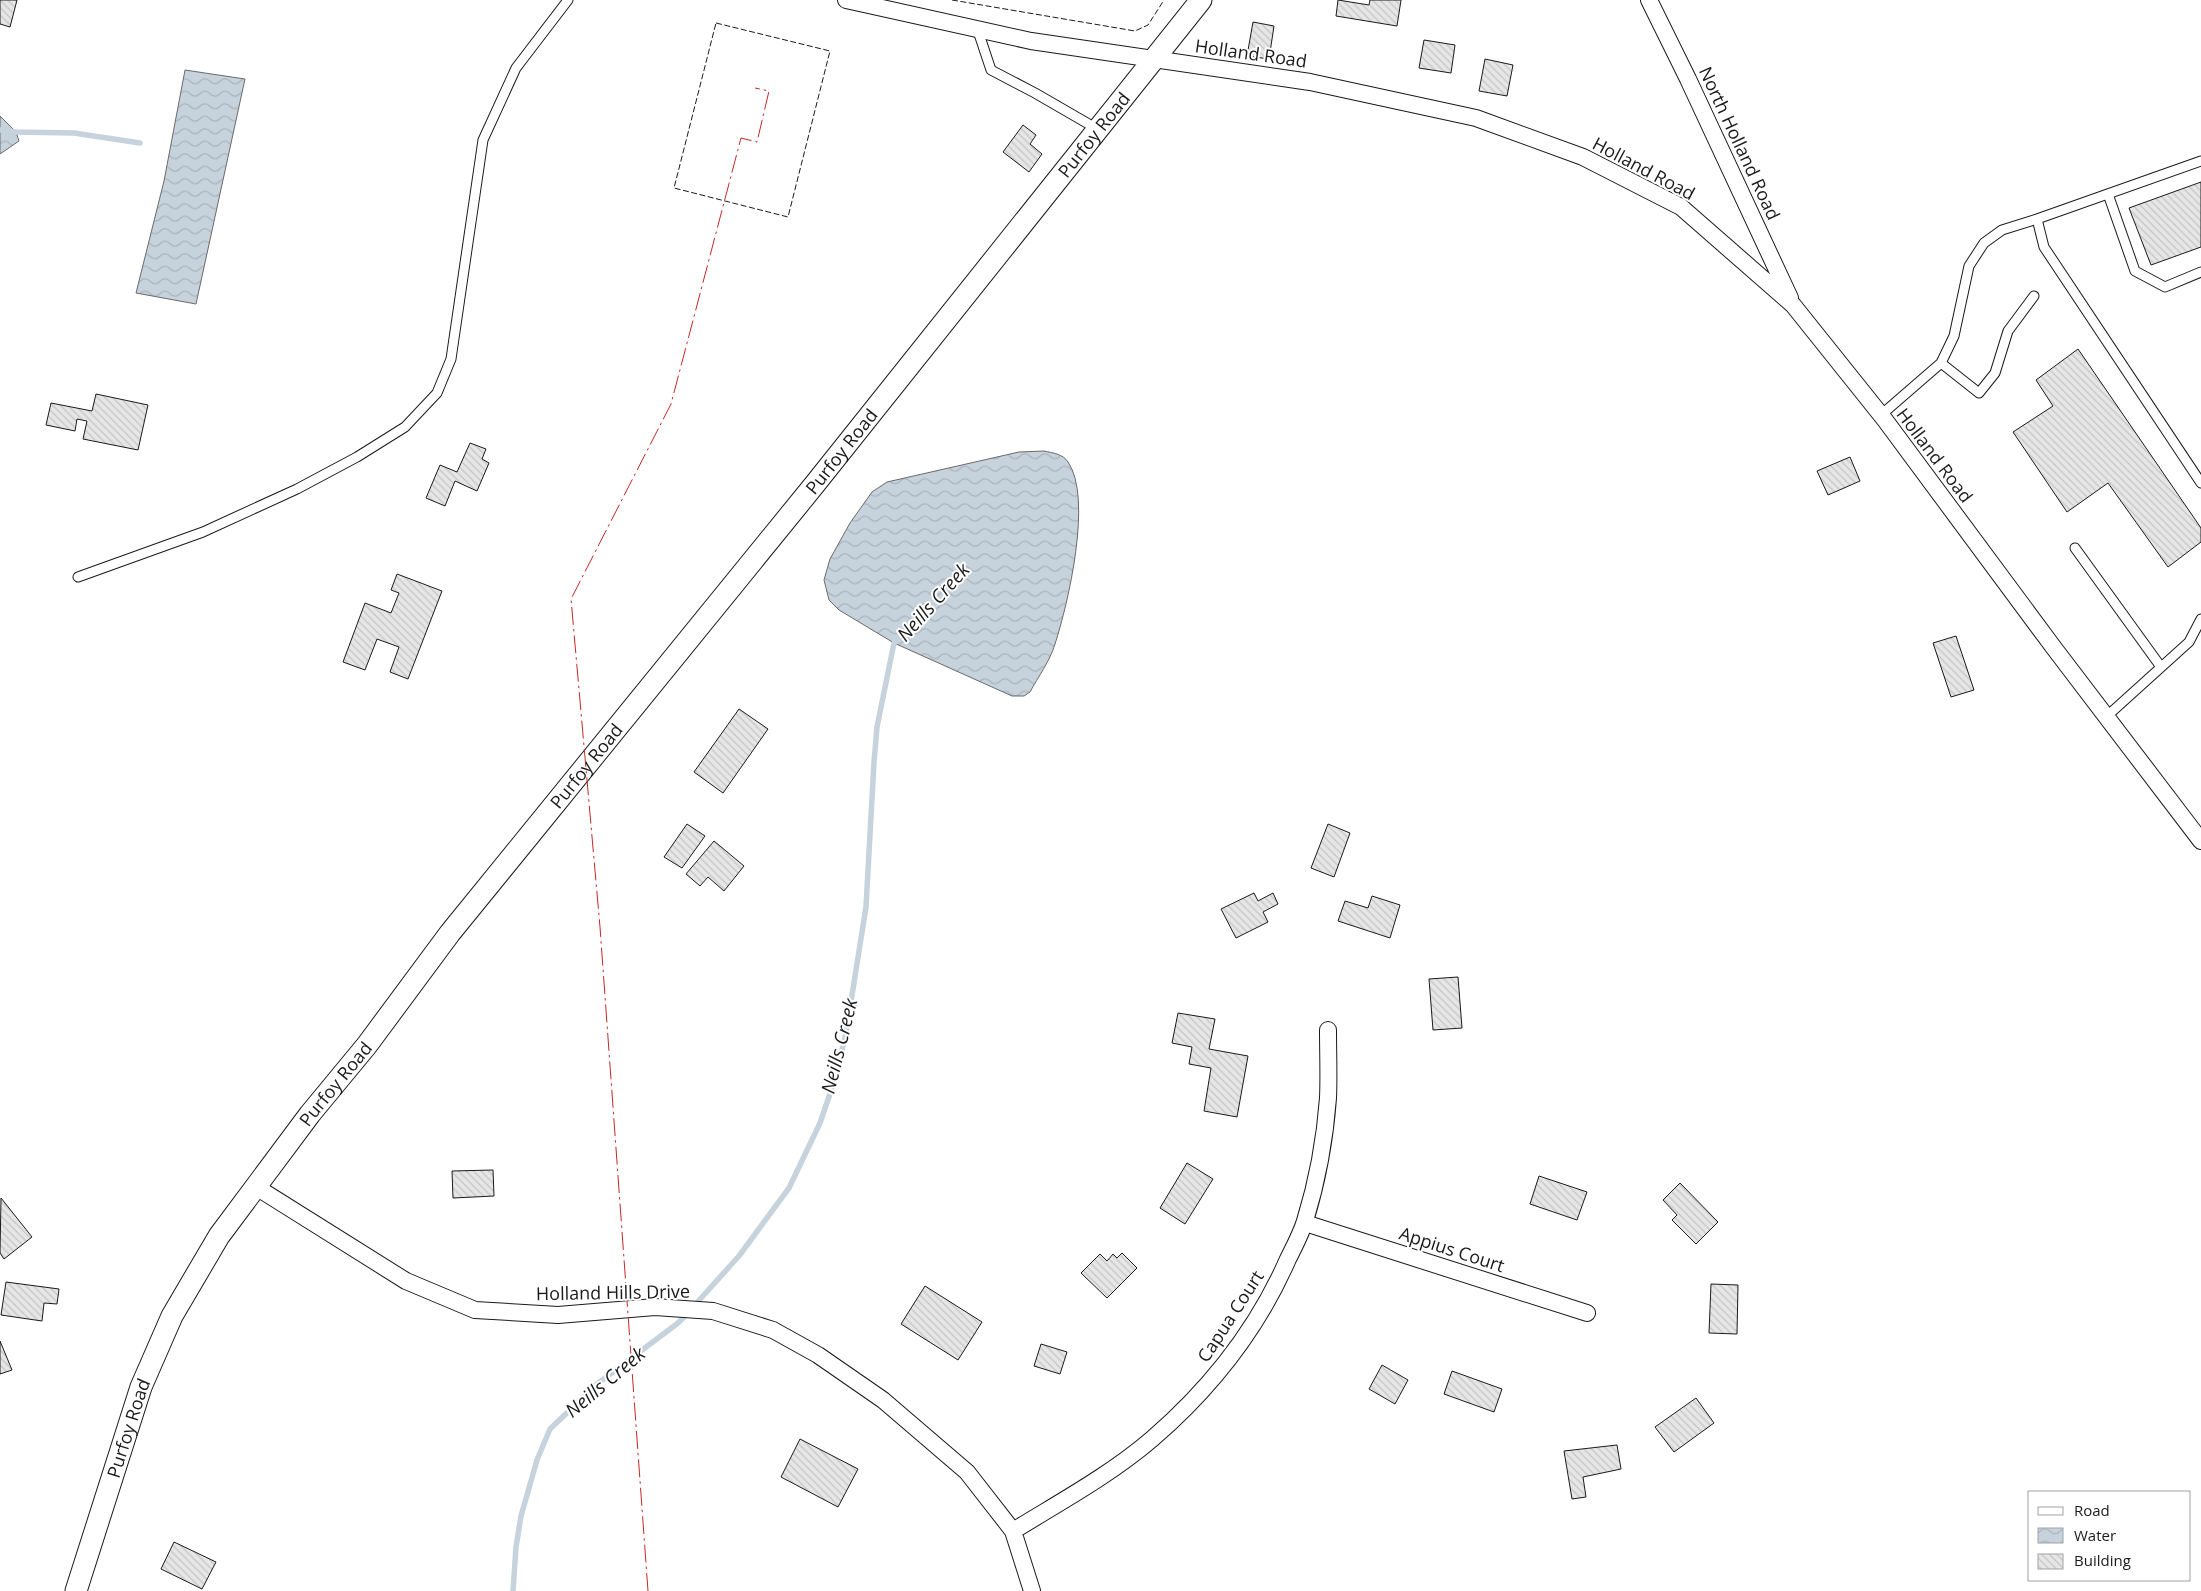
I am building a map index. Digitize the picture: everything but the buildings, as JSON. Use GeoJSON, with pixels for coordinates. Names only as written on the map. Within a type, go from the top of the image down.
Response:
{"type":"FeatureCollection","features":[{"type":"Feature","properties":{"kind":"street","name":"Holland Road"},"geometry":{"type":"LineString","coordinates":[[846,0],[1032,42],[1310,82],[1476,118],[1583,158],[1681,207],[1793,305],[1881,415],[2201,842]]}},
{"type":"Feature","properties":{"kind":"street","name":"Purfoy Road"},"geometry":{"type":"LineString","coordinates":[[76,1591],[141,1387],[172,1316],[219,1236],[310,1114],[367,1045],[450,933],[815,484],[1201,0]]}},
{"type":"Feature","properties":{"kind":"street","name":"North Holland Road"},"geometry":{"type":"LineString","coordinates":[[1649,0],[1688,79],[1793,305]]}},
{"type":"Feature","properties":{"kind":"street","name":"Capua Court"},"geometry":{"type":"LineString","coordinates":[[1013,1531],[1096,1480],[1151,1440],[1205,1389],[1232,1356],[1276,1286],[1305,1223],[1319,1162],[1328,1099],[1328,1030]]}},
{"type":"Feature","properties":{"kind":"street","name":"Holland Hills Drive"},"geometry":{"type":"LineString","coordinates":[[256,1186],[406,1281],[475,1310],[558,1315],[665,1308],[713,1311],[773,1330],[818,1355],[883,1400],[967,1472],[1013,1531],[1032,1591]]}},
{"type":"Feature","properties":{"kind":"street","name":"Appius Court"},"geometry":{"type":"LineString","coordinates":[[1305,1223],[1587,1313]]}},
{"type":"Feature","properties":{"kind":"lane"},"geometry":{"type":"LineString","coordinates":[[78,576],[203,532],[297,489],[357,457],[405,427],[437,393],[451,359],[482,140],[516,68],[568,0]]}},
{"type":"Feature","properties":{"kind":"lane"},"geometry":{"type":"LineString","coordinates":[[978,31],[990,70],[1035,93],[1099,130]]}},
{"type":"Feature","properties":{"kind":"lane"},"geometry":{"type":"LineString","coordinates":[[1881,415],[1941,363],[1954,336],[1969,266],[1984,243],[2002,230],[2201,161]]}},
{"type":"Feature","properties":{"kind":"lane"},"geometry":{"type":"LineString","coordinates":[[2108,194],[2135,271],[2165,287],[2201,272]]}},
{"type":"Feature","properties":{"kind":"lane"},"geometry":{"type":"LineString","coordinates":[[2037,219],[2044,247],[2201,482]]}},
{"type":"Feature","properties":{"kind":"lane"},"geometry":{"type":"LineString","coordinates":[[1941,363],[1980,393],[1995,373],[2008,331],[2034,296]]}},
{"type":"Feature","properties":{"kind":"lane"},"geometry":{"type":"LineString","coordinates":[[2075,548],[2161,667]]}},
{"type":"Feature","properties":{"kind":"lane"},"geometry":{"type":"LineString","coordinates":[[2106,717],[2189,642],[2201,619]]}},
{"type":"Feature","properties":{"kind":"water"},"geometry":{"type":"Polygon","coordinates":[[[185,70],[245,79],[196,304],[136,293],[164,181],[185,70]]]}},
{"type":"Feature","properties":{"kind":"water"},"geometry":{"type":"Polygon","coordinates":[[[0,116],[16,132],[19,141],[0,154],[0,116]]]}},
{"type":"Feature","properties":{"kind":"water"},"geometry":{"type":"Polygon","coordinates":[[[1044,451],[1061,456],[1068,462],[1075,479],[1078,500],[1078,525],[1076,551],[1066,604],[1055,644],[1044,669],[1030,692],[1024,696],[1012,696],[894,643],[839,610],[829,600],[824,580],[830,559],[850,523],[872,492],[887,482],[1019,452],[1044,451]]]}},
{"type":"Feature","properties":{"kind":"waterway"},"geometry":{"type":"LineString","coordinates":[[0,130],[74,133],[140,143]]}},
{"type":"Feature","properties":{"kind":"waterway","name":"Neills Creek"},"geometry":{"type":"LineString","coordinates":[[694,1306],[739,1256],[789,1188],[820,1123],[836,1076],[846,1033],[866,907],[877,727],[894,643],[899,638]]}},
{"type":"Feature","properties":{"kind":"waterway","name":"Neills Creek"},"geometry":{"type":"LineString","coordinates":[[513,1591],[516,1547],[521,1516],[537,1460],[550,1429],[597,1384],[678,1323],[688,1313]]}},
{"type":"Feature","properties":{"kind":"fence"},"geometry":{"type":"LineString","coordinates":[[952,0],[1135,31],[1148,25],[1164,0]]}},
{"type":"Feature","properties":{"kind":"fence"},"geometry":{"type":"LineString","coordinates":[[716,23],[830,51],[788,217],[674,188],[716,23]]}},
{"type":"Feature","properties":{"kind":"power"},"geometry":{"type":"LineString","coordinates":[[648,1591],[600,927],[571,599],[671,404],[741,138],[757,142],[769,91],[755,88]]}}]}
